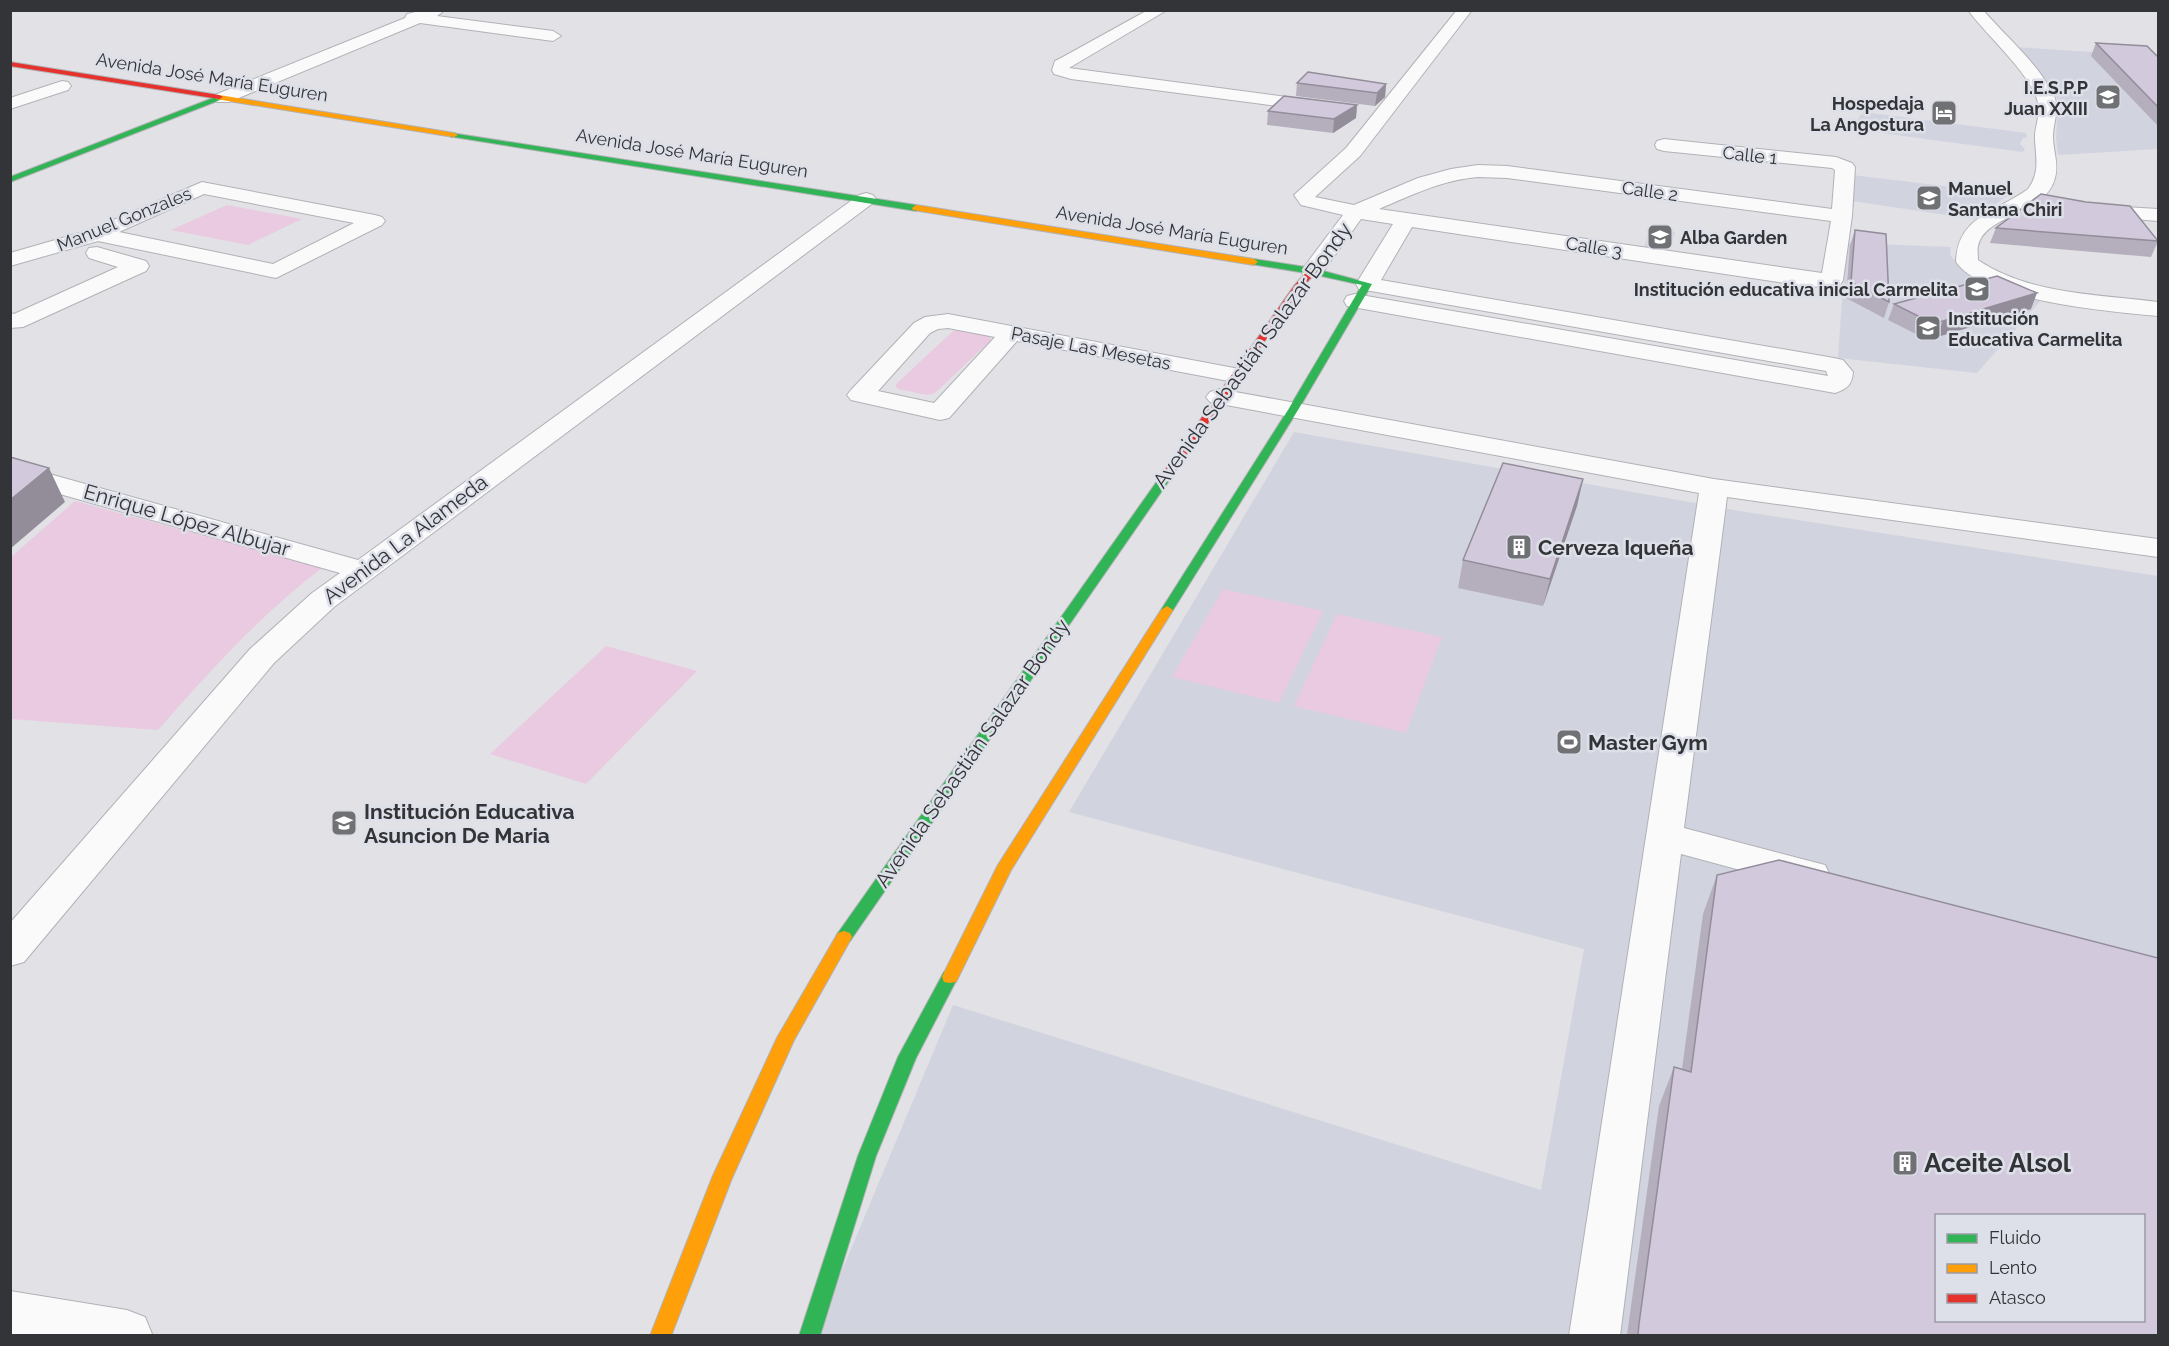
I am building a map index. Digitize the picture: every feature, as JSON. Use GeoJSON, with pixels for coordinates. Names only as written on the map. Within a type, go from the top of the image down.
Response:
{"type":"FeatureCollection","features":[{"type":"Feature","properties":{"kind":"street"},"geometry":{"type":"LineString","coordinates":[[10,180],[196,101],[412,15],[438,10]]}},
{"type":"Feature","properties":{"kind":"street"},"geometry":{"type":"LineString","coordinates":[[1160,10],[1060,65],[1060,70],[1071,74],[1338,109]]}},
{"type":"Feature","properties":{"kind":"street"},"geometry":{"type":"LineString","coordinates":[[1361,112],[1385,115],[1465,10]]}},
{"type":"Feature","properties":{"kind":"street"},"geometry":{"type":"LineString","coordinates":[[1975,10],[2030,75],[2048,104],[2049,115],[2044,136],[2047,168],[2044,181],[2050,203]]}},
{"type":"Feature","properties":{"kind":"street"},"geometry":{"type":"LineString","coordinates":[[220,105],[412,15],[553,36]]}},
{"type":"Feature","properties":{"kind":"street","name":"Avenida José María Euguren"},"geometry":{"type":"LineString","coordinates":[[10,64],[196,101],[1355,294]]}},
{"type":"Feature","properties":{"kind":"street"},"geometry":{"type":"LineString","coordinates":[[10,77],[67,87]]}},
{"type":"Feature","properties":{"kind":"street"},"geometry":{"type":"LineString","coordinates":[[10,104],[67,87]]}},
{"type":"Feature","properties":{"kind":"street"},"geometry":{"type":"LineString","coordinates":[[22,160],[167,105],[196,101]]}},
{"type":"Feature","properties":{"kind":"street","name":"Calle 3"},"geometry":{"type":"LineString","coordinates":[[1385,115],[1353,152],[1304,195],[1314,204],[1811,280],[1832,280],[1842,216]]}},
{"type":"Feature","properties":{"kind":"street","name":"Calle 1"},"geometry":{"type":"LineString","coordinates":[[1664,146],[1836,163],[1845,167],[1842,216]]}},
{"type":"Feature","properties":{"kind":"street","name":"Calle 2"},"geometry":{"type":"LineString","coordinates":[[1356,212],[1425,182],[1458,173],[1478,171],[1508,172],[1842,216]]}},
{"type":"Feature","properties":{"kind":"street","name":"Manuel Gonzales"},"geometry":{"type":"LineString","coordinates":[[10,260],[97,234],[202,188],[375,220],[276,271],[97,234]]}},
{"type":"Feature","properties":{"kind":"street"},"geometry":{"type":"LineString","coordinates":[[2158,215],[2050,203],[1987,221],[1966,244],[1967,262],[1990,278],[2029,289],[2158,309]]}},
{"type":"Feature","properties":{"kind":"street","name":"Avenida La Alameda"},"geometry":{"type":"LineString","coordinates":[[10,951],[262,656],[323,600],[852,210]]}},
{"type":"Feature","properties":{"kind":"street","name":"Avenida Sebastián Salazar Bondy"},"geometry":{"type":"LineString","coordinates":[[660,1335],[722,1178],[786,1038],[845,936],[1227,386],[1356,212]]}},
{"type":"Feature","properties":{"kind":"street"},"geometry":{"type":"LineString","coordinates":[[809,1335],[867,1156],[907,1057],[952,974],[1004,868],[1293,410],[1355,294],[1406,219]]}},
{"type":"Feature","properties":{"kind":"street"},"geometry":{"type":"LineString","coordinates":[[10,320],[15,322],[138,266],[67,244]]}},
{"type":"Feature","properties":{"kind":"street"},"geometry":{"type":"LineString","coordinates":[[1355,294],[1580,330],[1834,364],[1841,372],[1840,381],[1835,385],[1580,330]]}},
{"type":"Feature","properties":{"kind":"street","name":"Pasaje Las Mesetas"},"geometry":{"type":"LineString","coordinates":[[1011,334],[940,412],[860,395],[922,328],[933,322],[948,321],[1011,334],[1227,386],[1293,410],[1714,487],[2158,548]]}},
{"type":"Feature","properties":{"kind":"street","name":"Enrique López Albujar"},"geometry":{"type":"LineString","coordinates":[[10,471],[362,570]]}},
{"type":"Feature","properties":{"kind":"street"},"geometry":{"type":"LineString","coordinates":[[1594,1335],[1714,487]]}},
{"type":"Feature","properties":{"kind":"street"},"geometry":{"type":"LineString","coordinates":[[1664,836],[1848,884]]}},
{"type":"Feature","properties":{"kind":"street"},"geometry":{"type":"LineString","coordinates":[[10,1315],[126,1335]]}},
{"type":"Feature","properties":{"kind":"shaded area","name":"I.E.S.P.P Juan XXIII"},"geometry":{"type":"Polygon","coordinates":[[[2014,47],[2158,56],[2158,149],[2058,155],[2056,138],[2058,101],[2055,93],[2014,47]]]}},
{"type":"Feature","properties":{"kind":"shaded area"},"geometry":{"type":"Polygon","coordinates":[[[1863,112],[2026,133],[2027,137],[2023,138],[2020,144],[2025,149],[2023,152],[1851,129],[1863,112]]]}},
{"type":"Feature","properties":{"kind":"shaded area","name":"Manuel Santana Chiri"},"geometry":{"type":"Polygon","coordinates":[[[1852,175],[2010,194],[1974,219],[1852,201],[1852,175]]]}},
{"type":"Feature","properties":{"kind":"shaded area"},"geometry":{"type":"Polygon","coordinates":[[[227,205],[302,219],[248,245],[171,230],[227,205]]]}},
{"type":"Feature","properties":{"kind":"shaded area","name":"Alba Garden"},"geometry":{"type":"Polygon","coordinates":[[[1650,228],[1675,232],[1669,251],[1644,247],[1650,228]]]}},
{"type":"Feature","properties":{"kind":"shaded area","name":"Institución Educativa Carmelita"},"geometry":{"type":"Polygon","coordinates":[[[1846,243],[1951,247],[1950,255],[1958,264],[1973,274],[2043,298],[1977,373],[1838,358],[1846,243]]]}},
{"type":"Feature","properties":{"kind":"shaded area"},"geometry":{"type":"Polygon","coordinates":[[[953,331],[988,334],[991,340],[935,393],[927,395],[898,389],[895,385],[953,331]]]}},
{"type":"Feature","properties":{"kind":"shaded area"},"geometry":{"type":"Polygon","coordinates":[[[1294,432],[1740,511],[2158,576],[2158,1335],[820,1336],[831,1297],[953,1005],[1541,1190],[1584,949],[1069,812],[1294,432]]]}},
{"type":"Feature","properties":{"kind":"shaded area"},"geometry":{"type":"Polygon","coordinates":[[[75,501],[322,568],[256,625],[158,730],[11,719],[11,557],[75,501]]]}},
{"type":"Feature","properties":{"kind":"shaded area"},"geometry":{"type":"Polygon","coordinates":[[[1223,589],[1323,611],[1279,703],[1172,677],[1223,589]]]}},
{"type":"Feature","properties":{"kind":"shaded area"},"geometry":{"type":"Polygon","coordinates":[[[1337,614],[1442,637],[1406,733],[1294,706],[1337,614]]]}},
{"type":"Feature","properties":{"kind":"shaded area"},"geometry":{"type":"Polygon","coordinates":[[[606,646],[697,671],[586,784],[490,754],[606,646]]]}},
{"type":"Feature","properties":{"kind":"building"},"geometry":{"type":"Polygon","coordinates":[[[2096,43],[2147,46],[2158,57],[2158,107],[2096,43]]]}},
{"type":"Feature","properties":{"kind":"building"},"geometry":{"type":"Polygon","coordinates":[[[1308,72],[1386,84],[1377,93],[1297,83],[1308,72]]]}},
{"type":"Feature","properties":{"kind":"building"},"geometry":{"type":"Polygon","coordinates":[[[1284,96],[1357,105],[1334,119],[1268,111],[1284,96]]]}},
{"type":"Feature","properties":{"kind":"building"},"geometry":{"type":"Polygon","coordinates":[[[2041,194],[2086,202],[2130,206],[2158,241],[1996,228],[2041,194]]]}},
{"type":"Feature","properties":{"kind":"building"},"geometry":{"type":"Polygon","coordinates":[[[1855,230],[1886,234],[1889,302],[1851,282],[1855,230]]]}},
{"type":"Feature","properties":{"kind":"building"},"geometry":{"type":"Polygon","coordinates":[[[1997,276],[2037,293],[1943,321],[1930,322],[1894,304],[1997,276]]]}},
{"type":"Feature","properties":{"kind":"building"},"geometry":{"type":"Polygon","coordinates":[[[10,457],[49,468],[10,500],[10,457]]]}},
{"type":"Feature","properties":{"kind":"building","name":"Cerveza Iqueña"},"geometry":{"type":"Polygon","coordinates":[[[1503,463],[1583,479],[1550,579],[1463,560],[1503,463]]]}},
{"type":"Feature","properties":{"kind":"building","name":"Aceite Alsol"},"geometry":{"type":"Polygon","coordinates":[[[1779,860],[2158,958],[2158,1335],[1638,1335],[1674,1067],[1691,1072],[1717,875],[1779,860]]]}},
{"type":"Feature","properties":{"kind":"traffic: fast"},"geometry":{"type":"LineString","coordinates":[[10,180],[221,98]]}},
{"type":"Feature","properties":{"kind":"traffic: fast"},"geometry":{"type":"LineString","coordinates":[[454,135],[916,208]]}},
{"type":"Feature","properties":{"kind":"traffic: fast"},"geometry":{"type":"LineString","coordinates":[[1167,610],[1293,410],[1367,284],[1312,271],[1254,262]]}},
{"type":"Feature","properties":{"kind":"traffic: fast"},"geometry":{"type":"LineString","coordinates":[[844,937],[1169,472]]}},
{"type":"Feature","properties":{"kind":"traffic: fast"},"geometry":{"type":"LineString","coordinates":[[809,1336],[867,1156],[907,1057],[950,977]]}},
{"type":"Feature","properties":{"kind":"traffic: slow"},"geometry":{"type":"LineString","coordinates":[[219,97],[454,135]]}},
{"type":"Feature","properties":{"kind":"traffic: slow"},"geometry":{"type":"LineString","coordinates":[[916,208],[1254,262]]}},
{"type":"Feature","properties":{"kind":"traffic: slow"},"geometry":{"type":"LineString","coordinates":[[950,977],[1004,869],[1167,610]]}},
{"type":"Feature","properties":{"kind":"traffic: slow"},"geometry":{"type":"LineString","coordinates":[[660,1336],[722,1178],[786,1038],[844,937]]}},
{"type":"Feature","properties":{"kind":"traffic: jam"},"geometry":{"type":"LineString","coordinates":[[10,64],[219,97]]}},
{"type":"Feature","properties":{"kind":"traffic: jam"},"geometry":{"type":"LineString","coordinates":[[1169,472],[1297,288],[1312,271]]}},
{"type":"Feature","properties":{"kind":"place","name":"I.E.S.P.P Juan XXIII"},"geometry":{"type":"Point","coordinates":[2108,97]}},
{"type":"Feature","properties":{"kind":"place","name":"Hospedaja La Angostura"},"geometry":{"type":"Point","coordinates":[1944,113]}},
{"type":"Feature","properties":{"kind":"place","name":"Manuel Santana Chiri"},"geometry":{"type":"Point","coordinates":[1929,198]}},
{"type":"Feature","properties":{"kind":"place","name":"Alba Garden"},"geometry":{"type":"Point","coordinates":[1660,237]}},
{"type":"Feature","properties":{"kind":"place","name":"Institución educativa inicial Carmelita"},"geometry":{"type":"Point","coordinates":[1977,289]}},
{"type":"Feature","properties":{"kind":"place","name":"Institución Educativa Carmelita"},"geometry":{"type":"Point","coordinates":[1928,328]}},
{"type":"Feature","properties":{"kind":"place","name":"Cerveza Iqueña"},"geometry":{"type":"Point","coordinates":[1519,547]}},
{"type":"Feature","properties":{"kind":"place","name":"Master Gym"},"geometry":{"type":"Point","coordinates":[1569,742]}},
{"type":"Feature","properties":{"kind":"place","name":"Institución Educativa Asuncion De Maria"},"geometry":{"type":"Point","coordinates":[344,823]}},
{"type":"Feature","properties":{"kind":"place","name":"Aceite Alsol"},"geometry":{"type":"Point","coordinates":[1905,1163]}}]}
